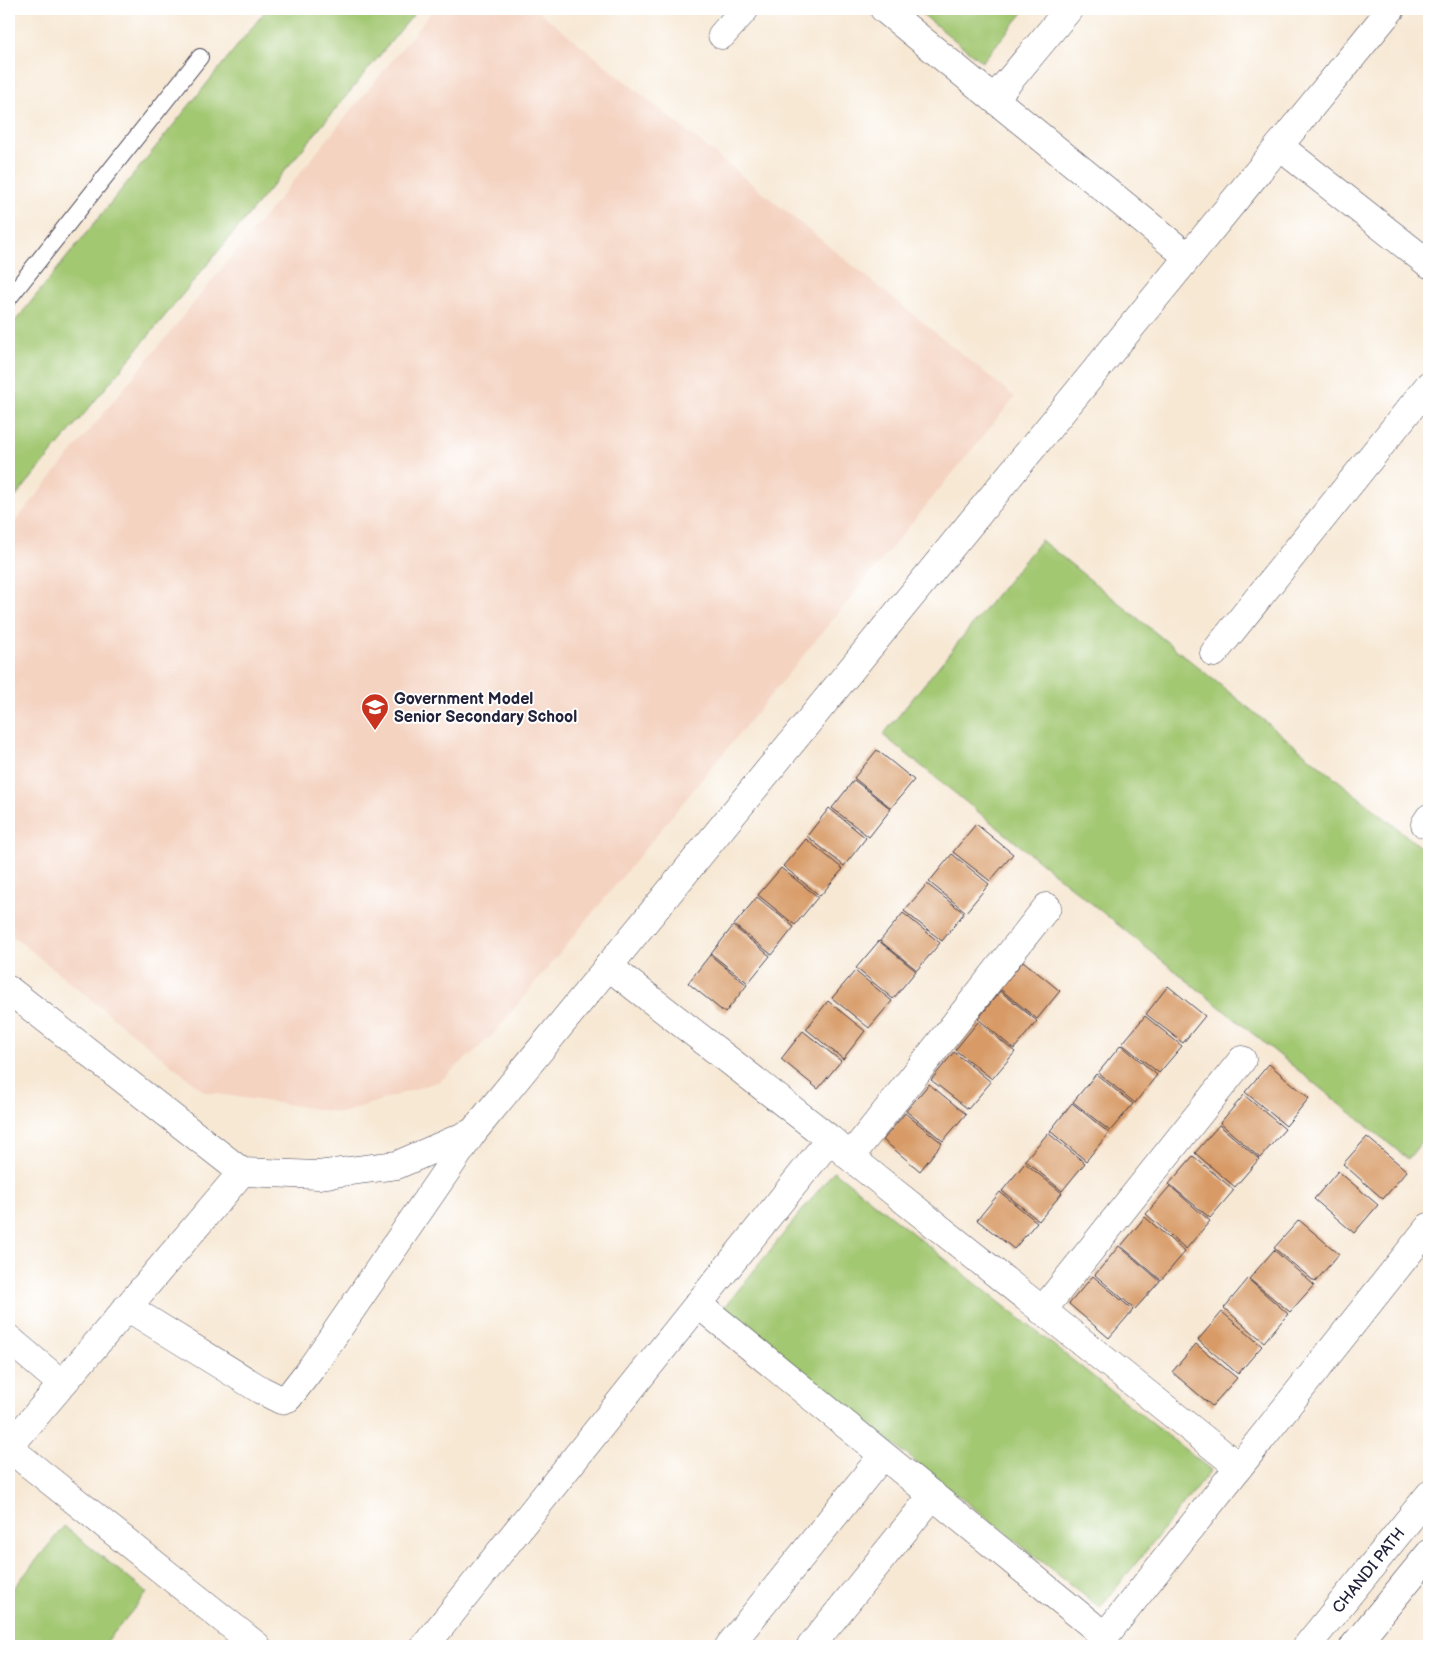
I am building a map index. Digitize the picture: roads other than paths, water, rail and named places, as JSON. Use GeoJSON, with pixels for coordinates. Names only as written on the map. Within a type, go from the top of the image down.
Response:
{"type":"FeatureCollection","features":[{"type":"Feature","properties":{"kind":"street"},"geometry":{"type":"LineString","coordinates":[[722,35],[744,9]]}},
{"type":"Feature","properties":{"kind":"street"},"geometry":{"type":"LineString","coordinates":[[884,9],[1188,257]]}},
{"type":"Feature","properties":{"kind":"street"},"geometry":{"type":"LineString","coordinates":[[994,98],[1069,9]]}},
{"type":"Feature","properties":{"kind":"street"},"geometry":{"type":"LineString","coordinates":[[127,1307],[261,1390],[281,1400],[288,1398],[312,1367],[473,1132],[1391,9]]}},
{"type":"Feature","properties":{"kind":"street"},"geometry":{"type":"LineString","coordinates":[[1279,146],[1429,264]]}},
{"type":"Feature","properties":{"kind":"street"},"geometry":{"type":"LineString","coordinates":[[1214,653],[1429,385]]}},
{"type":"Feature","properties":{"kind":"street"},"geometry":{"type":"LineString","coordinates":[[850,1157],[1047,907]]}},
{"type":"Feature","properties":{"kind":"street"},"geometry":{"type":"LineString","coordinates":[[608,966],[830,1139],[850,1157],[1239,1467]]}},
{"type":"Feature","properties":{"kind":"street"},"geometry":{"type":"LineString","coordinates":[[9,990],[242,1172],[318,1174],[398,1165],[473,1132]]}},
{"type":"Feature","properties":{"kind":"street"},"geometry":{"type":"LineString","coordinates":[[1042,1310],[1242,1060]]}},
{"type":"Feature","properties":{"kind":"street"},"geometry":{"type":"LineString","coordinates":[[425,1646],[830,1139]]}},
{"type":"Feature","properties":{"kind":"street"},"geometry":{"type":"LineString","coordinates":[[242,1172],[9,1447],[257,1646]]}},
{"type":"Feature","properties":{"kind":"street"},"geometry":{"type":"LineString","coordinates":[[698,1304],[933,1495],[1101,1641],[1429,1227]]}},
{"type":"Feature","properties":{"kind":"street"},"geometry":{"type":"LineString","coordinates":[[11,1347],[62,1384]]}},
{"type":"Feature","properties":{"kind":"street"},"geometry":{"type":"LineString","coordinates":[[729,1646],[883,1455]]}},
{"type":"Feature","properties":{"kind":"street","name":"CHANDI PATH"},"geometry":{"type":"LineString","coordinates":[[1306,1646],[1429,1494]]}},
{"type":"Feature","properties":{"kind":"street"},"geometry":{"type":"LineString","coordinates":[[812,1646],[933,1495]]}},
{"type":"Feature","properties":{"kind":"street"},"geometry":{"type":"LineString","coordinates":[[1354,1646],[1429,1554]]}},
{"type":"Feature","properties":{"kind":"lane"},"geometry":{"type":"LineString","coordinates":[[9,298],[200,57]]}},
{"type":"Feature","properties":{"kind":"place","name":"Government Model Senior Secondary School"},"geometry":{"type":"Point","coordinates":[375,731]}}]}
